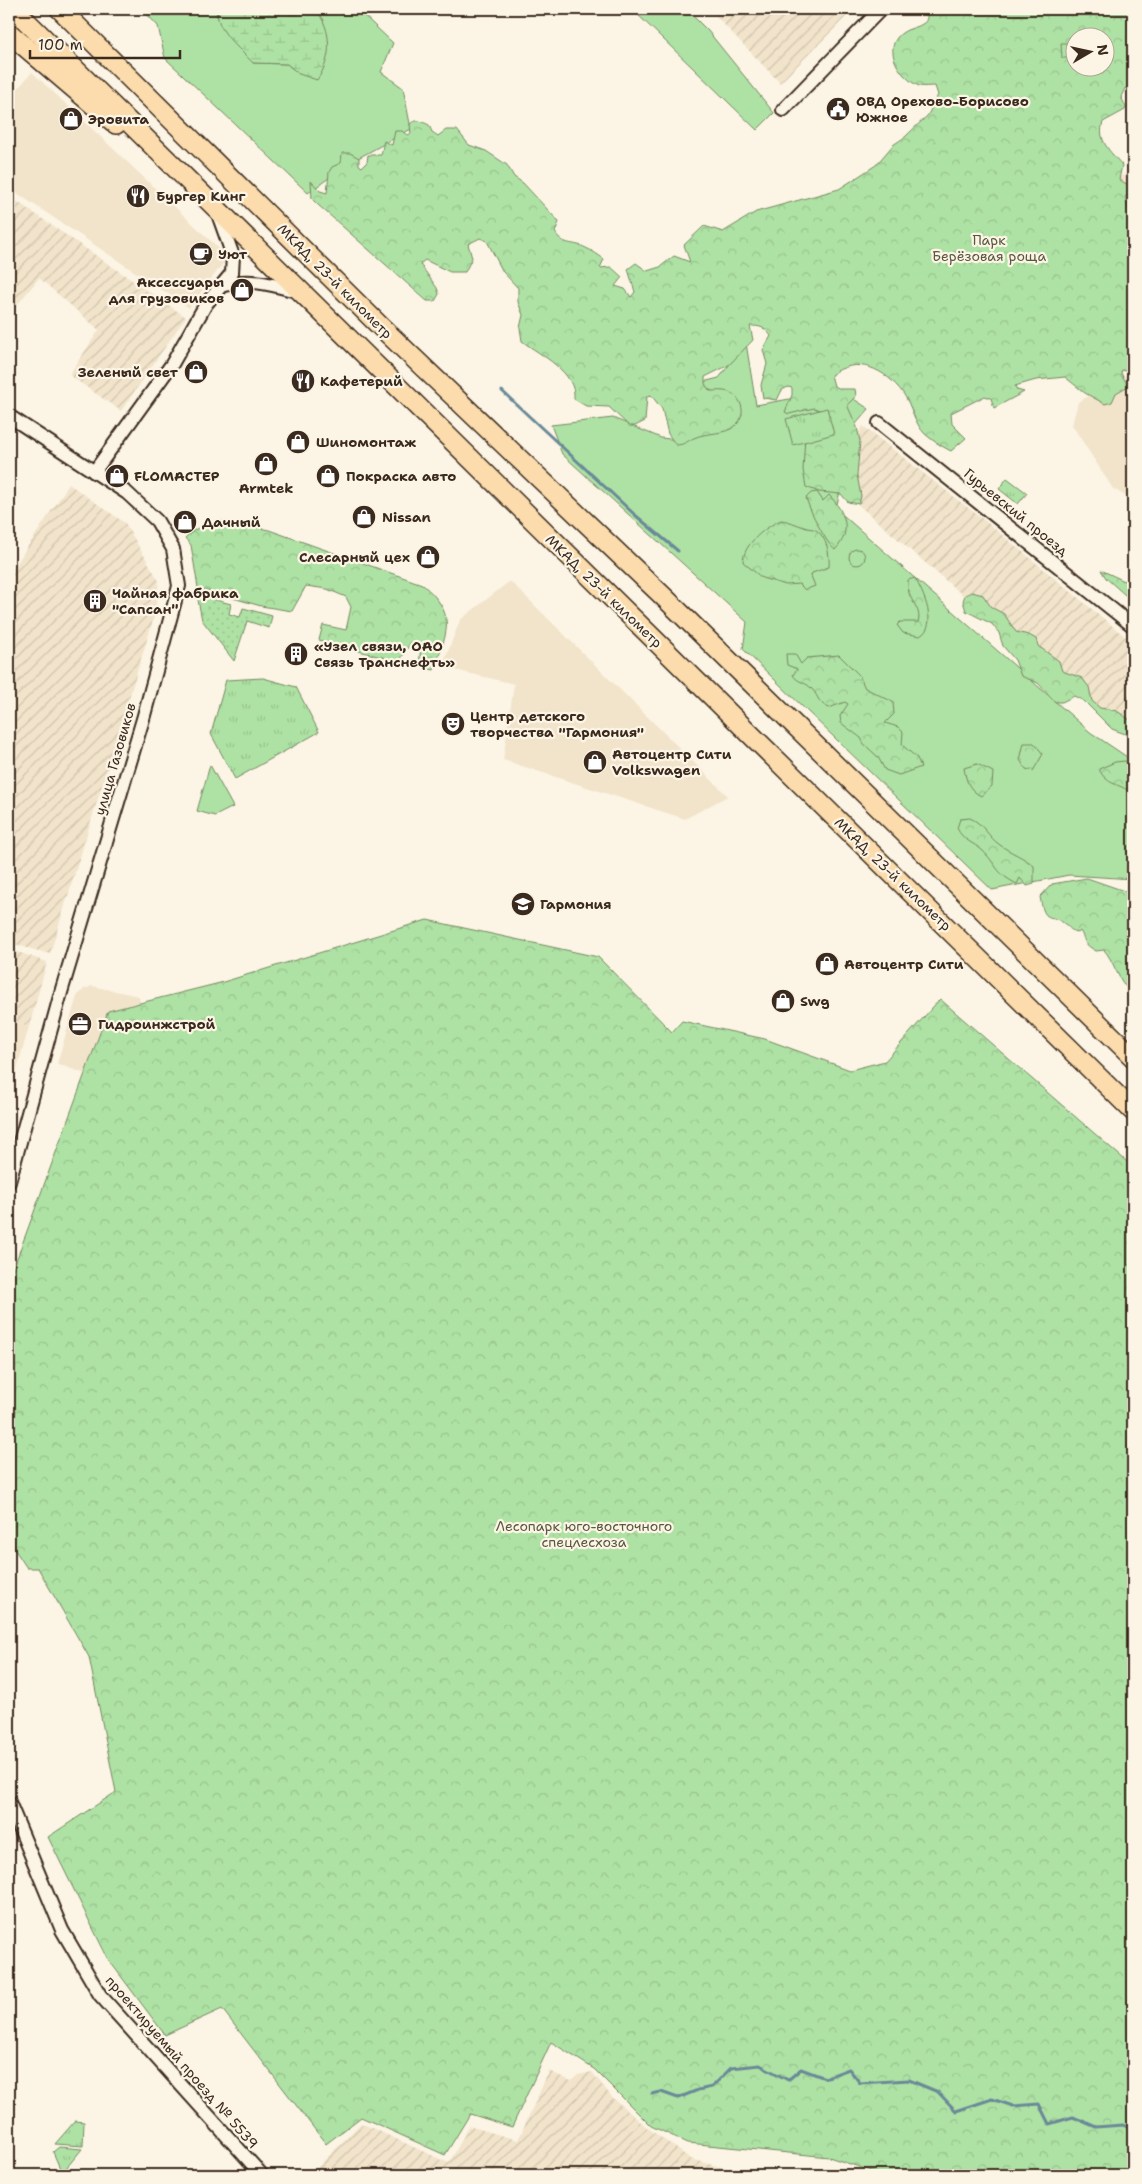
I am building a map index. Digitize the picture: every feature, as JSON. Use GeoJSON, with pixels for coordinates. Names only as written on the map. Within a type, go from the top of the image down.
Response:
{"type":"FeatureCollection","features":[{"type":"Feature","properties":{"kind":"highway","name":"МКАД, 23-й километр"},"geometry":{"type":"LineString","coordinates":[[14,9],[1133,1112]]}},
{"type":"Feature","properties":{"kind":"highway"},"geometry":{"type":"LineString","coordinates":[[60,9],[96,45]]}},
{"type":"Feature","properties":{"kind":"highway"},"geometry":{"type":"LineString","coordinates":[[72,9],[96,45]]}},
{"type":"Feature","properties":{"kind":"highway"},"geometry":{"type":"LineString","coordinates":[[9,32],[86,101],[185,179]]}},
{"type":"Feature","properties":{"kind":"highway","name":"МКАД, 23-й километр"},"geometry":{"type":"LineString","coordinates":[[96,45],[379,325],[666,598],[1133,1057]]}},
{"type":"Feature","properties":{"kind":"street"},"geometry":{"type":"LineString","coordinates":[[783,110],[881,9]]}},
{"type":"Feature","properties":{"kind":"street"},"geometry":{"type":"LineString","coordinates":[[94,472],[172,364],[206,304],[224,285],[232,273],[233,256],[215,209]]}},
{"type":"Feature","properties":{"kind":"street"},"geometry":{"type":"LineString","coordinates":[[224,285],[244,281],[260,282],[300,292]]}},
{"type":"Feature","properties":{"kind":"street","name":"улица Газовиков"},"geometry":{"type":"LineString","coordinates":[[9,416],[128,493],[157,521],[173,549],[179,586],[143,719],[62,989],[9,1182]]}},
{"type":"Feature","properties":{"kind":"street","name":"Гурьевский проезд"},"geometry":{"type":"LineString","coordinates":[[879,423],[1133,626]]}},
{"type":"Feature","properties":{"kind":"street","name":"проектируемый проезд № 5539"},"geometry":{"type":"LineString","coordinates":[[9,1802],[62,1930],[100,1995],[262,2175]]}},
{"type":"Feature","properties":{"kind":"shaded area"},"geometry":{"type":"Polygon","coordinates":[[[709,9],[854,9],[780,83],[709,9]]]}},
{"type":"Feature","properties":{"kind":"shaded area"},"geometry":{"type":"Polygon","coordinates":[[[32,72],[228,257],[189,308],[9,188],[9,99],[32,72]]]}},
{"type":"Feature","properties":{"kind":"shaded area"},"geometry":{"type":"Polygon","coordinates":[[[1133,169],[1133,259],[1106,186],[1133,169]]]}},
{"type":"Feature","properties":{"kind":"shaded area"},"geometry":{"type":"Polygon","coordinates":[[[9,196],[186,317],[121,411],[69,375],[99,330],[39,278],[9,315],[9,196]]]}},
{"type":"Feature","properties":{"kind":"shaded area"},"geometry":{"type":"Polygon","coordinates":[[[1133,372],[1133,500],[1113,489],[1072,425],[1078,402],[1133,372]]]}},
{"type":"Feature","properties":{"kind":"shaded area"},"geometry":{"type":"Polygon","coordinates":[[[863,426],[989,524],[1133,643],[1133,735],[1099,713],[849,497],[858,434],[863,426]]]}},
{"type":"Feature","properties":{"kind":"shaded area"},"geometry":{"type":"Polygon","coordinates":[[[69,484],[125,523],[159,581],[155,614],[50,954],[9,943],[9,575],[69,484]]]}},
{"type":"Feature","properties":{"kind":"shaded area"},"geometry":{"type":"Polygon","coordinates":[[[510,581],[728,796],[685,819],[503,760],[514,684],[442,667],[460,620],[510,581]]]}},
{"type":"Feature","properties":{"kind":"shaded area"},"geometry":{"type":"Polygon","coordinates":[[[9,949],[47,962],[29,1027],[9,1021],[9,949]]]}},
{"type":"Feature","properties":{"kind":"shaded area"},"geometry":{"type":"Polygon","coordinates":[[[92,986],[139,996],[142,1018],[92,1076],[57,1064],[77,996],[84,989],[92,986]]]}},
{"type":"Feature","properties":{"kind":"shaded area"},"geometry":{"type":"Polygon","coordinates":[[[9,1021],[29,1027],[9,1097],[9,1021]]]}},
{"type":"Feature","properties":{"kind":"shaded area"},"geometry":{"type":"Polygon","coordinates":[[[549,2071],[571,2081],[578,2075],[592,2072],[612,2097],[648,2128],[691,2159],[735,2171],[807,2175],[310,2175],[361,2123],[449,2163],[469,2126],[518,2140],[549,2071]]]}},
{"type":"Feature","properties":{"kind":"green space"},"geometry":{"type":"Polygon","coordinates":[[[142,9],[218,9],[216,15],[253,63],[287,64],[299,74],[324,20],[316,9],[357,9],[393,43],[381,72],[403,88],[411,129],[351,162],[308,193],[165,58],[158,26],[142,9]]]}},
{"type":"Feature","properties":{"kind":"green space"},"geometry":{"type":"Polygon","coordinates":[[[218,9],[316,9],[328,35],[326,62],[317,80],[299,74],[287,64],[253,63],[224,31],[220,24],[218,9]]]}},
{"type":"Feature","properties":{"kind":"green space"},"geometry":{"type":"Polygon","coordinates":[[[632,9],[686,9],[708,31],[774,113],[757,130],[632,9]]]}},
{"type":"Feature","properties":{"kind":"green space","name":"Парк Берёзовая роща"},"geometry":{"type":"Polygon","coordinates":[[[927,9],[1133,9],[1133,87],[1125,88],[1121,97],[1126,107],[1125,110],[1103,122],[1102,135],[1109,150],[1122,165],[1119,180],[1133,189],[1125,197],[1132,219],[1128,229],[1133,241],[1133,349],[1128,355],[1133,357],[1133,373],[1122,370],[1121,373],[1128,386],[1116,393],[1112,402],[1105,404],[1085,393],[1065,377],[1036,380],[1015,386],[1017,390],[1024,392],[994,408],[991,398],[985,396],[951,413],[952,424],[966,438],[951,451],[921,430],[903,393],[888,377],[879,371],[860,366],[841,369],[831,375],[834,386],[841,389],[855,389],[856,396],[848,404],[848,407],[857,427],[860,441],[857,475],[861,496],[859,504],[848,502],[841,494],[819,492],[806,487],[803,470],[805,436],[830,417],[828,413],[814,408],[789,414],[785,412],[792,395],[792,388],[788,387],[782,390],[777,400],[763,398],[761,385],[767,364],[763,350],[771,336],[764,329],[750,326],[753,340],[729,365],[705,377],[705,384],[710,391],[729,392],[738,398],[742,408],[739,422],[726,431],[699,436],[683,444],[676,445],[668,434],[662,409],[651,395],[647,396],[645,421],[635,426],[629,426],[609,407],[586,406],[574,399],[573,389],[564,372],[522,341],[520,328],[523,315],[518,302],[518,288],[503,272],[487,241],[480,238],[468,244],[472,258],[465,272],[450,272],[425,260],[420,264],[437,288],[439,294],[435,301],[427,301],[312,199],[311,181],[320,191],[327,193],[329,172],[332,167],[341,163],[342,153],[350,153],[359,158],[359,165],[362,167],[367,162],[368,155],[381,155],[384,141],[392,145],[395,131],[402,131],[407,135],[411,134],[410,124],[415,121],[429,125],[432,132],[438,136],[446,130],[457,130],[469,145],[486,151],[507,165],[514,177],[523,183],[559,222],[555,232],[558,237],[565,242],[589,249],[604,259],[600,268],[611,267],[622,277],[615,286],[625,289],[631,297],[635,292],[628,269],[636,263],[647,271],[660,267],[674,256],[690,262],[684,245],[704,226],[723,232],[756,212],[839,189],[876,165],[893,145],[905,137],[928,115],[938,95],[935,86],[919,86],[905,76],[900,70],[893,54],[893,46],[896,39],[904,31],[919,26],[927,19],[927,9]]]}},
{"type":"Feature","properties":{"kind":"green space"},"geometry":{"type":"Polygon","coordinates":[[[1061,43],[1064,43],[1064,58],[1062,58],[1061,43]]]}},
{"type":"Feature","properties":{"kind":"green space"},"geometry":{"type":"Polygon","coordinates":[[[746,343],[756,405],[840,390],[869,409],[855,425],[836,509],[1090,732],[1133,761],[1133,879],[1069,875],[992,890],[743,649],[747,622],[562,454],[551,425],[613,418],[661,438],[679,440],[721,397],[699,383],[719,378],[746,343]]]}},
{"type":"Feature","properties":{"kind":"green space"},"geometry":{"type":"Polygon","coordinates":[[[827,408],[834,434],[793,445],[786,419],[827,408]]]}},
{"type":"Feature","properties":{"kind":"green space"},"geometry":{"type":"Polygon","coordinates":[[[1007,478],[1027,493],[1018,504],[999,489],[1007,478]]]}},
{"type":"Feature","properties":{"kind":"green space"},"geometry":{"type":"Polygon","coordinates":[[[817,492],[823,501],[829,495],[843,515],[845,522],[844,536],[835,550],[827,541],[806,498],[811,493],[817,492]]]}},
{"type":"Feature","properties":{"kind":"green space"},"geometry":{"type":"Polygon","coordinates":[[[781,520],[816,530],[823,537],[829,557],[829,567],[812,573],[811,576],[815,586],[805,590],[799,584],[786,585],[762,578],[743,562],[747,549],[756,537],[781,520]]]}},
{"type":"Feature","properties":{"kind":"green space"},"geometry":{"type":"Polygon","coordinates":[[[224,521],[269,530],[422,584],[441,604],[445,614],[446,633],[434,670],[419,666],[421,645],[411,642],[399,662],[319,640],[323,625],[346,630],[351,607],[346,597],[327,589],[306,586],[292,611],[261,606],[198,588],[191,545],[185,538],[203,526],[224,521]]]}},
{"type":"Feature","properties":{"kind":"green space"},"geometry":{"type":"Polygon","coordinates":[[[857,549],[863,551],[865,557],[863,563],[857,565],[851,563],[849,557],[851,551],[857,549]]]}},
{"type":"Feature","properties":{"kind":"green space"},"geometry":{"type":"Polygon","coordinates":[[[1101,570],[1133,585],[1133,602],[1106,578],[1101,570]]]}},
{"type":"Feature","properties":{"kind":"green space"},"geometry":{"type":"Polygon","coordinates":[[[915,578],[928,608],[929,617],[926,631],[920,636],[903,633],[897,625],[900,622],[918,622],[919,614],[910,597],[908,586],[908,580],[915,578]]]}},
{"type":"Feature","properties":{"kind":"green space"},"geometry":{"type":"Polygon","coordinates":[[[972,592],[983,595],[991,607],[1004,614],[1016,632],[1036,639],[1038,646],[1059,661],[1062,671],[1082,678],[1089,687],[1092,701],[1100,708],[1117,711],[1133,722],[1133,737],[1112,729],[1084,701],[1074,696],[1062,702],[1055,702],[1038,683],[1021,676],[1015,660],[1003,646],[999,633],[992,624],[966,611],[963,601],[965,595],[972,592]]]}},
{"type":"Feature","properties":{"kind":"green space"},"geometry":{"type":"Polygon","coordinates":[[[197,595],[231,604],[229,614],[240,617],[243,608],[272,616],[269,628],[247,621],[234,661],[202,620],[197,595]]]}},
{"type":"Feature","properties":{"kind":"green space"},"geometry":{"type":"Polygon","coordinates":[[[786,654],[795,654],[801,664],[807,658],[839,655],[859,675],[865,688],[893,702],[894,714],[885,723],[898,727],[903,732],[902,745],[917,758],[921,767],[899,775],[885,770],[878,757],[864,744],[861,738],[841,723],[840,716],[848,704],[845,702],[829,708],[822,703],[810,687],[793,675],[797,669],[787,665],[786,654]]]}},
{"type":"Feature","properties":{"kind":"green space"},"geometry":{"type":"Polygon","coordinates":[[[263,678],[296,687],[319,732],[235,779],[211,734],[226,680],[263,678]]]}},
{"type":"Feature","properties":{"kind":"green space"},"geometry":{"type":"Polygon","coordinates":[[[1024,743],[1034,743],[1043,754],[1033,771],[1026,769],[1020,760],[1024,743]]]}},
{"type":"Feature","properties":{"kind":"green space"},"geometry":{"type":"Polygon","coordinates":[[[1125,761],[1133,765],[1133,795],[1125,788],[1106,779],[1099,769],[1115,762],[1125,761]]]}},
{"type":"Feature","properties":{"kind":"green space"},"geometry":{"type":"Polygon","coordinates":[[[977,764],[993,772],[992,786],[981,796],[969,785],[964,768],[977,764]]]}},
{"type":"Feature","properties":{"kind":"green space"},"geometry":{"type":"Polygon","coordinates":[[[210,765],[233,807],[215,816],[197,811],[210,765]]]}},
{"type":"Feature","properties":{"kind":"green space"},"geometry":{"type":"Polygon","coordinates":[[[970,818],[979,824],[1000,845],[1034,866],[1034,884],[1027,886],[1020,878],[1017,884],[1010,880],[1001,873],[983,851],[962,836],[957,828],[960,819],[970,818]]]}},
{"type":"Feature","properties":{"kind":"green space"},"geometry":{"type":"Polygon","coordinates":[[[1087,878],[1133,894],[1133,1003],[1128,997],[1130,991],[1104,950],[1096,951],[1091,948],[1086,944],[1080,931],[1078,933],[1060,921],[1046,915],[1042,906],[1040,897],[1052,884],[1087,878]]]}},
{"type":"Feature","properties":{"kind":"green space","name":"Лесопарк юго-восточного спецлесхоза"},"geometry":{"type":"Polygon","coordinates":[[[427,920],[598,957],[672,1032],[682,1021],[765,1039],[850,1070],[885,1061],[940,999],[1133,1167],[1133,2175],[883,2175],[829,2157],[688,2143],[651,2126],[594,2069],[551,2042],[512,2127],[470,2114],[445,2155],[361,2117],[326,2144],[222,2009],[165,2035],[108,1959],[48,1837],[116,1792],[89,1657],[38,1568],[27,1568],[9,1541],[9,1280],[108,1011],[220,983],[427,920]]]}},
{"type":"Feature","properties":{"kind":"green space"},"geometry":{"type":"Polygon","coordinates":[[[75,2121],[84,2122],[83,2146],[55,2144],[75,2121]]]}},
{"type":"Feature","properties":{"kind":"green space"},"geometry":{"type":"Polygon","coordinates":[[[59,2147],[82,2149],[62,2173],[53,2152],[59,2147]]]}},
{"type":"Feature","properties":{"kind":"waterway"},"geometry":{"type":"LineString","coordinates":[[502,391],[634,514],[678,551]]}},
{"type":"Feature","properties":{"kind":"waterway"},"geometry":{"type":"LineString","coordinates":[[652,2094],[661,2092],[678,2098],[712,2087],[731,2068],[760,2065],[788,2080],[801,2069],[825,2078],[849,2069],[860,2083],[909,2080],[938,2092],[956,2111],[992,2099],[1013,2106],[1039,2104],[1049,2124],[1073,2117],[1096,2127],[1123,2125],[1133,2130]]}},
{"type":"Feature","properties":{"kind":"place","name":"ОВД Орехово-Борисово Южное"},"geometry":{"type":"Point","coordinates":[838,109]}},
{"type":"Feature","properties":{"kind":"place","name":"Эровита"},"geometry":{"type":"Point","coordinates":[71,119]}},
{"type":"Feature","properties":{"kind":"place","name":"Бургер Кинг"},"geometry":{"type":"Point","coordinates":[138,196]}},
{"type":"Feature","properties":{"kind":"place","name":"Уют"},"geometry":{"type":"Point","coordinates":[201,254]}},
{"type":"Feature","properties":{"kind":"place","name":"Аксессуары для грузовиков"},"geometry":{"type":"Point","coordinates":[242,290]}},
{"type":"Feature","properties":{"kind":"place","name":"Зеленый свет"},"geometry":{"type":"Point","coordinates":[196,372]}},
{"type":"Feature","properties":{"kind":"place","name":"Кафетерий"},"geometry":{"type":"Point","coordinates":[303,381]}},
{"type":"Feature","properties":{"kind":"place","name":"Шиномонтаж"},"geometry":{"type":"Point","coordinates":[298,442]}},
{"type":"Feature","properties":{"kind":"place","name":"Armtek"},"geometry":{"type":"Point","coordinates":[266,464]}},
{"type":"Feature","properties":{"kind":"place","name":"FLOМАСТЕР"},"geometry":{"type":"Point","coordinates":[117,476]}},
{"type":"Feature","properties":{"kind":"place","name":"Покраска авто"},"geometry":{"type":"Point","coordinates":[328,476]}},
{"type":"Feature","properties":{"kind":"place","name":"Nissan"},"geometry":{"type":"Point","coordinates":[364,517]}},
{"type":"Feature","properties":{"kind":"place","name":"Дачный"},"geometry":{"type":"Point","coordinates":[185,522]}},
{"type":"Feature","properties":{"kind":"place","name":"Слесарный цех"},"geometry":{"type":"Point","coordinates":[428,557]}},
{"type":"Feature","properties":{"kind":"place","name":"Чайная фабрика \"Сапсан\""},"geometry":{"type":"Point","coordinates":[95,601]}},
{"type":"Feature","properties":{"kind":"place","name":"«Узел связи, ОАО Связь Транснефть»"},"geometry":{"type":"Point","coordinates":[296,654]}},
{"type":"Feature","properties":{"kind":"place","name":"Центр детского творчества \"Гармония\""},"geometry":{"type":"Point","coordinates":[453,724]}},
{"type":"Feature","properties":{"kind":"place","name":"Автоцентр Сити Volkswagen"},"geometry":{"type":"Point","coordinates":[595,762]}},
{"type":"Feature","properties":{"kind":"place","name":"Гармония"},"geometry":{"type":"Point","coordinates":[523,904]}},
{"type":"Feature","properties":{"kind":"place","name":"Автоцентр Сити"},"geometry":{"type":"Point","coordinates":[827,964]}},
{"type":"Feature","properties":{"kind":"place","name":"Swg"},"geometry":{"type":"Point","coordinates":[783,1001]}},
{"type":"Feature","properties":{"kind":"place","name":"Гидроинжстрой"},"geometry":{"type":"Point","coordinates":[80,1024]}}]}
